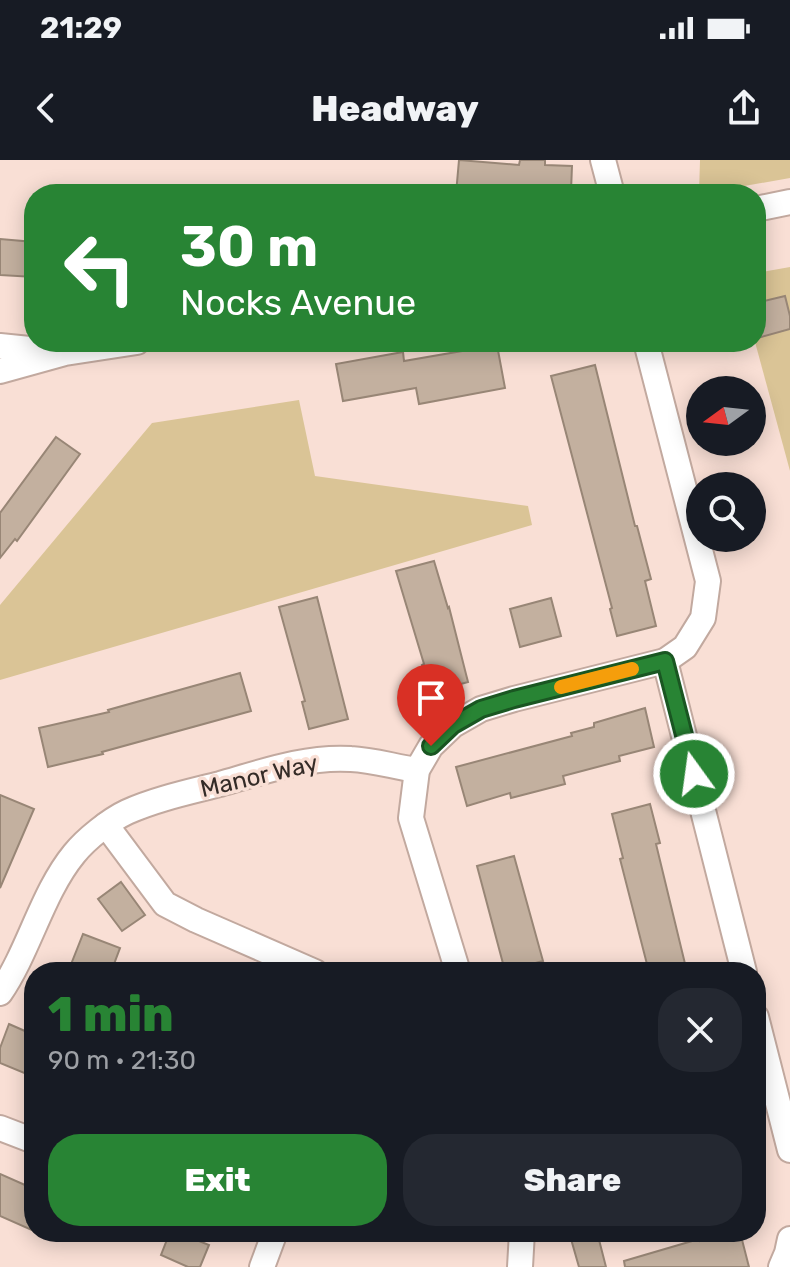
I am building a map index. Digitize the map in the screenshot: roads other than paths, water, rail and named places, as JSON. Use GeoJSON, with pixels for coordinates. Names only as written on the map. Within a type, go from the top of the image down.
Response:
{"type":"FeatureCollection","features":[{"type":"Feature","properties":{"kind":"street"},"geometry":{"type":"LineString","coordinates":[[603,160],[609,184]]}},
{"type":"Feature","properties":{"kind":"street"},"geometry":{"type":"LineString","coordinates":[[766,207],[790,202]]}},
{"type":"Feature","properties":{"kind":"street"},"geometry":{"type":"LineString","coordinates":[[0,346],[24,349]]}},
{"type":"Feature","properties":{"kind":"street"},"geometry":{"type":"LineString","coordinates":[[56,352],[65,353]]}},
{"type":"Feature","properties":{"kind":"street"},"geometry":{"type":"LineString","coordinates":[[0,371],[72,352]]}},
{"type":"Feature","properties":{"kind":"street"},"geometry":{"type":"LineString","coordinates":[[455,962],[411,818],[417,770],[431,746],[453,725],[481,709],[665,661],[685,647],[703,618],[708,581],[649,352]]}},
{"type":"Feature","properties":{"kind":"street"},"geometry":{"type":"LineString","coordinates":[[665,661],[741,962]]}},
{"type":"Feature","properties":{"kind":"street","name":"Manor Way"},"geometry":{"type":"LineString","coordinates":[[0,993],[11,977],[56,881],[75,853],[106,825],[125,813],[160,800],[289,765],[319,760],[351,759],[417,770]]}},
{"type":"Feature","properties":{"kind":"street"},"geometry":{"type":"LineString","coordinates":[[106,825],[165,904],[292,962]]}},
{"type":"Feature","properties":{"kind":"street"},"geometry":{"type":"LineString","coordinates":[[766,1056],[790,1150]]}},
{"type":"Feature","properties":{"kind":"street"},"geometry":{"type":"LineString","coordinates":[[0,1128],[24,1137]]}},
{"type":"Feature","properties":{"kind":"street"},"geometry":{"type":"LineString","coordinates":[[781,1267],[790,1239]]}},
{"type":"Feature","properties":{"kind":"street"},"geometry":{"type":"LineString","coordinates":[[262,1267],[268,1242]]}},
{"type":"Feature","properties":{"kind":"street"},"geometry":{"type":"LineString","coordinates":[[520,1267],[521,1242]]}}]}
